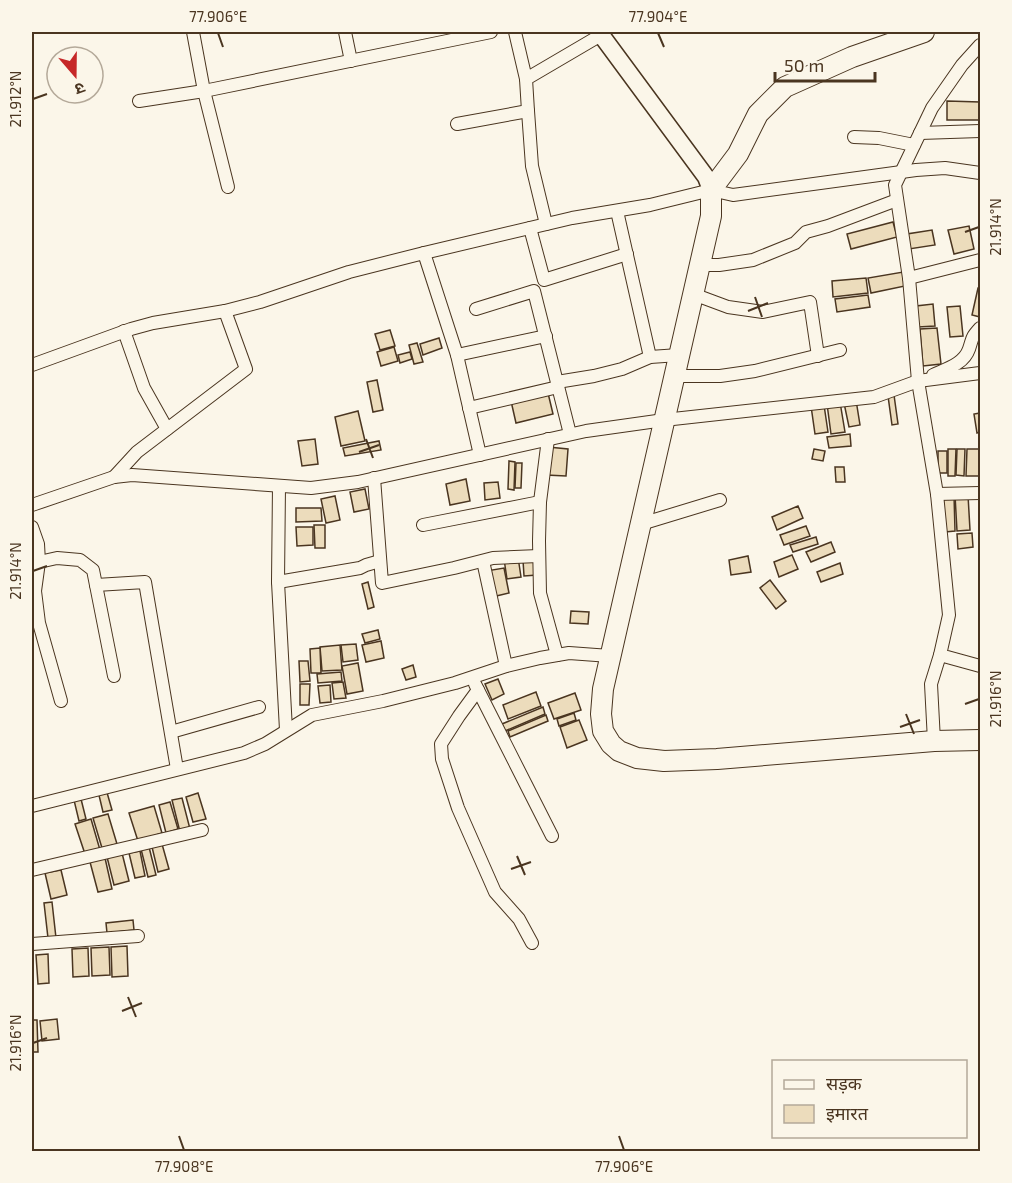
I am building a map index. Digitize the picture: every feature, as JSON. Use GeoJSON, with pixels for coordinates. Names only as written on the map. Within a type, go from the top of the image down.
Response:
{"type":"FeatureCollection","features":[{"type":"Feature","properties":{"kind":"main road"},"geometry":{"type":"LineString","coordinates":[[711,190],[738,154],[758,114],[785,87],[852,57],[924,32]]}},
{"type":"Feature","properties":{"kind":"main road"},"geometry":{"type":"LineString","coordinates":[[600,33],[706,177],[711,190],[711,216],[603,689],[601,714],[603,731],[611,744],[619,751],[637,758],[664,761],[717,759],[934,741],[981,740]]}},
{"type":"Feature","properties":{"kind":"street"},"geometry":{"type":"LineString","coordinates":[[193,32],[204,91],[228,187]]}},
{"type":"Feature","properties":{"kind":"street"},"geometry":{"type":"LineString","coordinates":[[345,32],[351,61]]}},
{"type":"Feature","properties":{"kind":"street"},"geometry":{"type":"LineString","coordinates":[[139,101],[204,91],[491,32]]}},
{"type":"Feature","properties":{"kind":"street"},"geometry":{"type":"LineString","coordinates":[[515,32],[526,79],[532,166],[546,224]]}},
{"type":"Feature","properties":{"kind":"street"},"geometry":{"type":"LineString","coordinates":[[526,79],[600,33]]}},
{"type":"Feature","properties":{"kind":"street"},"geometry":{"type":"LineString","coordinates":[[934,741],[931,684],[950,615],[937,494],[918,381],[909,278],[895,185],[932,108],[962,65],[981,45]]}},
{"type":"Feature","properties":{"kind":"street"},"geometry":{"type":"LineString","coordinates":[[457,123],[528,111]]}},
{"type":"Feature","properties":{"kind":"street"},"geometry":{"type":"LineString","coordinates":[[920,133],[981,132]]}},
{"type":"Feature","properties":{"kind":"street"},"geometry":{"type":"LineString","coordinates":[[854,137],[879,138],[914,145]]}},
{"type":"Feature","properties":{"kind":"street"},"geometry":{"type":"LineString","coordinates":[[32,365],[153,322],[225,311],[260,302],[349,272],[546,224],[650,205],[711,190],[733,195],[945,168],[981,173]]}},
{"type":"Feature","properties":{"kind":"street"},"geometry":{"type":"LineString","coordinates":[[700,265],[719,266],[753,260],[795,243],[806,232],[897,200]]}},
{"type":"Feature","properties":{"kind":"street"},"geometry":{"type":"LineString","coordinates":[[617,211],[650,357]]}},
{"type":"Feature","properties":{"kind":"street"},"geometry":{"type":"LineString","coordinates":[[530,228],[544,280],[627,254]]}},
{"type":"Feature","properties":{"kind":"street"},"geometry":{"type":"LineString","coordinates":[[424,254],[458,355],[480,455]]}},
{"type":"Feature","properties":{"kind":"street"},"geometry":{"type":"LineString","coordinates":[[909,278],[981,260]]}},
{"type":"Feature","properties":{"kind":"street"},"geometry":{"type":"LineString","coordinates":[[476,309],[534,291],[570,434]]}},
{"type":"Feature","properties":{"kind":"street"},"geometry":{"type":"LineString","coordinates":[[693,294],[728,308],[763,312],[810,302],[818,356]]}},
{"type":"Feature","properties":{"kind":"street"},"geometry":{"type":"LineString","coordinates":[[114,477],[137,452],[246,369],[225,311]]}},
{"type":"Feature","properties":{"kind":"street"},"geometry":{"type":"LineString","coordinates":[[32,505],[114,477],[132,475],[311,488],[358,482],[586,431],[874,397],[957,365],[969,352],[971,337],[981,328]]}},
{"type":"Feature","properties":{"kind":"street"},"geometry":{"type":"LineString","coordinates":[[124,331],[144,388],[167,429]]}},
{"type":"Feature","properties":{"kind":"street"},"geometry":{"type":"LineString","coordinates":[[458,355],[546,336]]}},
{"type":"Feature","properties":{"kind":"street"},"geometry":{"type":"LineString","coordinates":[[674,376],[720,376],[755,371],[840,350]]}},
{"type":"Feature","properties":{"kind":"street"},"geometry":{"type":"LineString","coordinates":[[469,408],[622,369],[650,357],[680,355]]}},
{"type":"Feature","properties":{"kind":"street"},"geometry":{"type":"LineString","coordinates":[[918,381],[981,373]]}},
{"type":"Feature","properties":{"kind":"street"},"geometry":{"type":"LineString","coordinates":[[548,439],[540,502],[540,593],[557,655]]}},
{"type":"Feature","properties":{"kind":"street"},"geometry":{"type":"LineString","coordinates":[[374,478],[382,583],[493,558],[539,556]]}},
{"type":"Feature","properties":{"kind":"street"},"geometry":{"type":"LineString","coordinates":[[279,486],[278,582],[286,730]]}},
{"type":"Feature","properties":{"kind":"street"},"geometry":{"type":"LineString","coordinates":[[937,494],[981,493]]}},
{"type":"Feature","properties":{"kind":"street"},"geometry":{"type":"LineString","coordinates":[[641,524],[720,500]]}},
{"type":"Feature","properties":{"kind":"street"},"geometry":{"type":"LineString","coordinates":[[423,525],[540,502]]}},
{"type":"Feature","properties":{"kind":"street"},"geometry":{"type":"LineString","coordinates":[[32,527],[38,544],[39,562],[35,591],[39,623],[61,700]]}},
{"type":"Feature","properties":{"kind":"street"},"geometry":{"type":"LineString","coordinates":[[39,562],[57,558],[80,560],[93,570],[114,676]]}},
{"type":"Feature","properties":{"kind":"street"},"geometry":{"type":"LineString","coordinates":[[278,582],[360,568],[380,561]]}},
{"type":"Feature","properties":{"kind":"street"},"geometry":{"type":"LineString","coordinates":[[483,561],[506,666]]}},
{"type":"Feature","properties":{"kind":"street"},"geometry":{"type":"LineString","coordinates":[[96,585],[145,582],[177,769]]}},
{"type":"Feature","properties":{"kind":"street"},"geometry":{"type":"LineString","coordinates":[[32,806],[244,753],[265,744],[312,714],[383,701],[506,666],[557,655],[569,653],[610,656]]}},
{"type":"Feature","properties":{"kind":"street"},"geometry":{"type":"LineString","coordinates":[[940,655],[981,666]]}},
{"type":"Feature","properties":{"kind":"street"},"geometry":{"type":"LineString","coordinates":[[472,677],[552,836]]}},
{"type":"Feature","properties":{"kind":"street"},"geometry":{"type":"LineString","coordinates":[[478,690],[441,744],[442,759],[458,808],[495,892],[519,919],[532,943]]}},
{"type":"Feature","properties":{"kind":"street"},"geometry":{"type":"LineString","coordinates":[[171,732],[259,707]]}},
{"type":"Feature","properties":{"kind":"street"},"geometry":{"type":"LineString","coordinates":[[32,870],[202,830]]}},
{"type":"Feature","properties":{"kind":"street"},"geometry":{"type":"LineString","coordinates":[[32,944],[138,936]]}},
{"type":"Feature","properties":{"kind":"building"},"geometry":{"type":"Polygon","coordinates":[[[947,101],[980,102],[980,120],[947,120],[947,101]]]}},
{"type":"Feature","properties":{"kind":"building"},"geometry":{"type":"Polygon","coordinates":[[[893,222],[897,237],[851,249],[847,234],[893,222]]]}},
{"type":"Feature","properties":{"kind":"building"},"geometry":{"type":"Polygon","coordinates":[[[969,226],[974,249],[954,254],[948,230],[969,226]]]}},
{"type":"Feature","properties":{"kind":"building"},"geometry":{"type":"Polygon","coordinates":[[[932,230],[935,245],[909,249],[907,234],[932,230]]]}},
{"type":"Feature","properties":{"kind":"building"},"geometry":{"type":"Polygon","coordinates":[[[903,272],[905,286],[871,293],[868,278],[903,272]]]}},
{"type":"Feature","properties":{"kind":"building"},"geometry":{"type":"Polygon","coordinates":[[[866,278],[868,293],[833,297],[832,281],[866,278]]]}},
{"type":"Feature","properties":{"kind":"building"},"geometry":{"type":"Polygon","coordinates":[[[978,288],[980,288],[980,317],[972,315],[978,288]]]}},
{"type":"Feature","properties":{"kind":"building"},"geometry":{"type":"Polygon","coordinates":[[[868,295],[870,307],[837,312],[835,299],[868,295]]]}},
{"type":"Feature","properties":{"kind":"building"},"geometry":{"type":"Polygon","coordinates":[[[933,304],[935,326],[918,327],[916,306],[933,304]]]}},
{"type":"Feature","properties":{"kind":"building"},"geometry":{"type":"Polygon","coordinates":[[[960,306],[963,336],[950,337],[947,307],[960,306]]]}},
{"type":"Feature","properties":{"kind":"building"},"geometry":{"type":"Polygon","coordinates":[[[937,328],[941,364],[923,366],[920,329],[937,328]]]}},
{"type":"Feature","properties":{"kind":"building"},"geometry":{"type":"Polygon","coordinates":[[[390,330],[395,346],[380,350],[375,334],[390,330]]]}},
{"type":"Feature","properties":{"kind":"building"},"geometry":{"type":"Polygon","coordinates":[[[439,338],[442,348],[423,355],[420,344],[439,338]]]}},
{"type":"Feature","properties":{"kind":"building"},"geometry":{"type":"Polygon","coordinates":[[[417,343],[423,362],[414,364],[409,345],[417,343]]]}},
{"type":"Feature","properties":{"kind":"building"},"geometry":{"type":"Polygon","coordinates":[[[394,347],[398,361],[381,366],[377,352],[394,347]]]}},
{"type":"Feature","properties":{"kind":"building"},"geometry":{"type":"Polygon","coordinates":[[[410,352],[412,359],[400,363],[398,355],[410,352]]]}},
{"type":"Feature","properties":{"kind":"building"},"geometry":{"type":"Polygon","coordinates":[[[377,380],[383,410],[373,412],[367,382],[377,380]]]}},
{"type":"Feature","properties":{"kind":"building"},"geometry":{"type":"Polygon","coordinates":[[[548,393],[553,414],[516,423],[511,401],[548,393]]]}},
{"type":"Feature","properties":{"kind":"building"},"geometry":{"type":"Polygon","coordinates":[[[894,395],[898,424],[892,425],[888,396],[894,395]]]}},
{"type":"Feature","properties":{"kind":"building"},"geometry":{"type":"Polygon","coordinates":[[[856,400],[860,425],[849,427],[844,403],[856,400]]]}},
{"type":"Feature","properties":{"kind":"building"},"geometry":{"type":"Polygon","coordinates":[[[840,402],[845,432],[831,434],[827,404],[840,402]]]}},
{"type":"Feature","properties":{"kind":"building"},"geometry":{"type":"Polygon","coordinates":[[[824,405],[828,432],[815,434],[811,406],[824,405]]]}},
{"type":"Feature","properties":{"kind":"building"},"geometry":{"type":"Polygon","coordinates":[[[358,411],[365,441],[341,446],[335,417],[358,411]]]}},
{"type":"Feature","properties":{"kind":"building"},"geometry":{"type":"Polygon","coordinates":[[[980,413],[980,432],[977,433],[974,414],[980,413]]]}},
{"type":"Feature","properties":{"kind":"building"},"geometry":{"type":"Polygon","coordinates":[[[850,434],[851,446],[829,448],[827,437],[850,434]]]}},
{"type":"Feature","properties":{"kind":"building"},"geometry":{"type":"Polygon","coordinates":[[[315,439],[318,464],[302,466],[298,441],[315,439]]]}},
{"type":"Feature","properties":{"kind":"building"},"geometry":{"type":"Polygon","coordinates":[[[379,441],[381,450],[345,456],[343,448],[379,441]]]}},
{"type":"Feature","properties":{"kind":"building"},"geometry":{"type":"Polygon","coordinates":[[[548,447],[568,449],[566,476],[546,475],[548,447]]]}},
{"type":"Feature","properties":{"kind":"building"},"geometry":{"type":"Polygon","coordinates":[[[814,449],[825,451],[823,461],[812,459],[814,449]]]}},
{"type":"Feature","properties":{"kind":"building"},"geometry":{"type":"Polygon","coordinates":[[[948,449],[956,449],[955,476],[948,476],[948,449]]]}},
{"type":"Feature","properties":{"kind":"building"},"geometry":{"type":"Polygon","coordinates":[[[957,449],[965,449],[964,476],[956,475],[957,449]]]}},
{"type":"Feature","properties":{"kind":"building"},"geometry":{"type":"Polygon","coordinates":[[[967,449],[980,449],[980,476],[966,476],[967,449]]]}},
{"type":"Feature","properties":{"kind":"building"},"geometry":{"type":"Polygon","coordinates":[[[938,451],[947,451],[947,473],[938,473],[938,451]]]}},
{"type":"Feature","properties":{"kind":"building"},"geometry":{"type":"Polygon","coordinates":[[[509,461],[515,462],[514,490],[508,489],[509,461]]]}},
{"type":"Feature","properties":{"kind":"building"},"geometry":{"type":"Polygon","coordinates":[[[516,463],[522,463],[521,488],[515,488],[516,463]]]}},
{"type":"Feature","properties":{"kind":"building"},"geometry":{"type":"Polygon","coordinates":[[[835,467],[844,467],[845,482],[836,482],[835,467]]]}},
{"type":"Feature","properties":{"kind":"building"},"geometry":{"type":"Polygon","coordinates":[[[466,479],[470,501],[450,505],[446,484],[466,479]]]}},
{"type":"Feature","properties":{"kind":"building"},"geometry":{"type":"Polygon","coordinates":[[[498,482],[500,498],[485,500],[484,483],[498,482]]]}},
{"type":"Feature","properties":{"kind":"building"},"geometry":{"type":"Polygon","coordinates":[[[365,489],[369,509],[354,512],[350,492],[365,489]]]}},
{"type":"Feature","properties":{"kind":"building"},"geometry":{"type":"Polygon","coordinates":[[[943,495],[954,495],[955,531],[945,532],[943,495]]]}},
{"type":"Feature","properties":{"kind":"building"},"geometry":{"type":"Polygon","coordinates":[[[955,495],[968,495],[970,530],[957,531],[955,495]]]}},
{"type":"Feature","properties":{"kind":"building"},"geometry":{"type":"Polygon","coordinates":[[[335,496],[340,520],[326,523],[321,499],[335,496]]]}},
{"type":"Feature","properties":{"kind":"building"},"geometry":{"type":"Polygon","coordinates":[[[798,506],[803,518],[777,530],[772,517],[798,506]]]}},
{"type":"Feature","properties":{"kind":"building"},"geometry":{"type":"Polygon","coordinates":[[[296,508],[321,508],[322,521],[296,522],[296,508]]]}},
{"type":"Feature","properties":{"kind":"building"},"geometry":{"type":"Polygon","coordinates":[[[314,525],[325,525],[325,548],[315,548],[314,525]]]}},
{"type":"Feature","properties":{"kind":"building"},"geometry":{"type":"Polygon","coordinates":[[[806,526],[810,536],[784,545],[780,535],[806,526]]]}},
{"type":"Feature","properties":{"kind":"building"},"geometry":{"type":"Polygon","coordinates":[[[296,527],[313,527],[313,545],[297,546],[296,527]]]}},
{"type":"Feature","properties":{"kind":"building"},"geometry":{"type":"Polygon","coordinates":[[[972,533],[973,547],[958,549],[957,534],[972,533]]]}},
{"type":"Feature","properties":{"kind":"building"},"geometry":{"type":"Polygon","coordinates":[[[816,537],[818,544],[793,552],[790,545],[816,537]]]}},
{"type":"Feature","properties":{"kind":"building"},"geometry":{"type":"Polygon","coordinates":[[[831,542],[835,552],[811,562],[806,552],[831,542]]]}},
{"type":"Feature","properties":{"kind":"building"},"geometry":{"type":"Polygon","coordinates":[[[792,555],[798,569],[779,577],[774,562],[792,555]]]}},
{"type":"Feature","properties":{"kind":"building"},"geometry":{"type":"Polygon","coordinates":[[[748,556],[751,572],[731,575],[729,560],[748,556]]]}},
{"type":"Feature","properties":{"kind":"building"},"geometry":{"type":"Polygon","coordinates":[[[518,557],[521,577],[507,579],[504,559],[518,557]]]}},
{"type":"Feature","properties":{"kind":"building"},"geometry":{"type":"Polygon","coordinates":[[[523,560],[537,560],[537,575],[524,576],[523,560]]]}},
{"type":"Feature","properties":{"kind":"building"},"geometry":{"type":"Polygon","coordinates":[[[840,563],[843,574],[821,582],[817,572],[840,563]]]}},
{"type":"Feature","properties":{"kind":"building"},"geometry":{"type":"Polygon","coordinates":[[[504,568],[509,593],[492,597],[486,571],[504,568]]]}},
{"type":"Feature","properties":{"kind":"building"},"geometry":{"type":"Polygon","coordinates":[[[770,580],[786,601],[776,609],[760,588],[770,580]]]}},
{"type":"Feature","properties":{"kind":"building"},"geometry":{"type":"Polygon","coordinates":[[[368,582],[374,607],[368,609],[362,584],[368,582]]]}},
{"type":"Feature","properties":{"kind":"building"},"geometry":{"type":"Polygon","coordinates":[[[571,611],[589,612],[588,624],[570,623],[571,611]]]}},
{"type":"Feature","properties":{"kind":"building"},"geometry":{"type":"Polygon","coordinates":[[[378,630],[380,639],[365,643],[362,634],[378,630]]]}},
{"type":"Feature","properties":{"kind":"building"},"geometry":{"type":"Polygon","coordinates":[[[381,641],[384,658],[366,662],[362,645],[381,641]]]}},
{"type":"Feature","properties":{"kind":"building"},"geometry":{"type":"Polygon","coordinates":[[[356,644],[358,660],[343,662],[341,645],[356,644]]]}},
{"type":"Feature","properties":{"kind":"building"},"geometry":{"type":"Polygon","coordinates":[[[340,645],[342,670],[322,671],[320,647],[340,645]]]}},
{"type":"Feature","properties":{"kind":"building"},"geometry":{"type":"Polygon","coordinates":[[[320,648],[321,673],[311,673],[310,649],[320,648]]]}},
{"type":"Feature","properties":{"kind":"building"},"geometry":{"type":"Polygon","coordinates":[[[299,661],[308,661],[310,681],[300,682],[299,661]]]}},
{"type":"Feature","properties":{"kind":"building"},"geometry":{"type":"Polygon","coordinates":[[[358,663],[363,691],[347,694],[342,666],[358,663]]]}},
{"type":"Feature","properties":{"kind":"building"},"geometry":{"type":"Polygon","coordinates":[[[413,665],[416,677],[406,680],[402,669],[413,665]]]}},
{"type":"Feature","properties":{"kind":"building"},"geometry":{"type":"Polygon","coordinates":[[[341,672],[342,681],[318,683],[317,674],[341,672]]]}},
{"type":"Feature","properties":{"kind":"building"},"geometry":{"type":"Polygon","coordinates":[[[498,679],[504,694],[492,700],[485,684],[498,679]]]}},
{"type":"Feature","properties":{"kind":"building"},"geometry":{"type":"Polygon","coordinates":[[[343,682],[346,698],[334,699],[332,683],[343,682]]]}},
{"type":"Feature","properties":{"kind":"building"},"geometry":{"type":"Polygon","coordinates":[[[300,684],[310,684],[309,705],[300,705],[300,684]]]}},
{"type":"Feature","properties":{"kind":"building"},"geometry":{"type":"Polygon","coordinates":[[[330,685],[331,702],[320,703],[318,686],[330,685]]]}},
{"type":"Feature","properties":{"kind":"building"},"geometry":{"type":"Polygon","coordinates":[[[536,692],[541,706],[508,719],[503,705],[536,692]]]}},
{"type":"Feature","properties":{"kind":"building"},"geometry":{"type":"Polygon","coordinates":[[[575,693],[581,710],[554,719],[548,703],[575,693]]]}},
{"type":"Feature","properties":{"kind":"building"},"geometry":{"type":"Polygon","coordinates":[[[543,707],[545,714],[505,731],[502,724],[543,707]]]}},
{"type":"Feature","properties":{"kind":"building"},"geometry":{"type":"Polygon","coordinates":[[[574,713],[576,720],[559,726],[557,719],[574,713]]]}},
{"type":"Feature","properties":{"kind":"building"},"geometry":{"type":"Polygon","coordinates":[[[546,715],[548,721],[510,737],[508,731],[546,715]]]}},
{"type":"Feature","properties":{"kind":"building"},"geometry":{"type":"Polygon","coordinates":[[[579,720],[587,740],[567,748],[560,727],[579,720]]]}},
{"type":"Feature","properties":{"kind":"building"},"geometry":{"type":"Polygon","coordinates":[[[106,789],[112,810],[103,812],[98,791],[106,789]]]}},
{"type":"Feature","properties":{"kind":"building"},"geometry":{"type":"Polygon","coordinates":[[[198,793],[206,819],[193,822],[186,797],[198,793]]]}},
{"type":"Feature","properties":{"kind":"building"},"geometry":{"type":"Polygon","coordinates":[[[80,795],[86,819],[79,821],[73,796],[80,795]]]}},
{"type":"Feature","properties":{"kind":"building"},"geometry":{"type":"Polygon","coordinates":[[[182,798],[190,829],[180,832],[172,800],[182,798]]]}},
{"type":"Feature","properties":{"kind":"building"},"geometry":{"type":"Polygon","coordinates":[[[170,802],[178,829],[166,833],[159,805],[170,802]]]}},
{"type":"Feature","properties":{"kind":"building"},"geometry":{"type":"Polygon","coordinates":[[[154,806],[162,833],[138,841],[129,813],[154,806]]]}},
{"type":"Feature","properties":{"kind":"building"},"geometry":{"type":"Polygon","coordinates":[[[108,814],[117,844],[102,848],[93,818],[108,814]]]}},
{"type":"Feature","properties":{"kind":"building"},"geometry":{"type":"Polygon","coordinates":[[[91,819],[100,850],[85,854],[75,824],[91,819]]]}},
{"type":"Feature","properties":{"kind":"building"},"geometry":{"type":"Polygon","coordinates":[[[162,844],[169,869],[158,872],[152,847],[162,844]]]}},
{"type":"Feature","properties":{"kind":"building"},"geometry":{"type":"Polygon","coordinates":[[[149,847],[156,875],[148,877],[141,849],[149,847]]]}},
{"type":"Feature","properties":{"kind":"building"},"geometry":{"type":"Polygon","coordinates":[[[140,851],[145,876],[135,878],[129,853],[140,851]]]}},
{"type":"Feature","properties":{"kind":"building"},"geometry":{"type":"Polygon","coordinates":[[[122,853],[129,881],[114,885],[107,857],[122,853]]]}},
{"type":"Feature","properties":{"kind":"building"},"geometry":{"type":"Polygon","coordinates":[[[105,858],[112,889],[98,892],[90,862],[105,858]]]}},
{"type":"Feature","properties":{"kind":"building"},"geometry":{"type":"Polygon","coordinates":[[[61,870],[67,895],[51,899],[45,873],[61,870]]]}},
{"type":"Feature","properties":{"kind":"building"},"geometry":{"type":"Polygon","coordinates":[[[52,902],[56,938],[48,938],[44,903],[52,902]]]}},
{"type":"Feature","properties":{"kind":"building"},"geometry":{"type":"Polygon","coordinates":[[[133,920],[134,930],[107,933],[106,923],[133,920]]]}},
{"type":"Feature","properties":{"kind":"building"},"geometry":{"type":"Polygon","coordinates":[[[127,946],[128,976],[112,977],[111,947],[127,946]]]}},
{"type":"Feature","properties":{"kind":"building"},"geometry":{"type":"Polygon","coordinates":[[[109,947],[110,975],[92,976],[91,948],[109,947]]]}},
{"type":"Feature","properties":{"kind":"building"},"geometry":{"type":"Polygon","coordinates":[[[88,948],[89,976],[73,977],[72,949],[88,948]]]}},
{"type":"Feature","properties":{"kind":"building"},"geometry":{"type":"Polygon","coordinates":[[[48,954],[49,983],[38,984],[36,955],[48,954]]]}},
{"type":"Feature","properties":{"kind":"building"},"geometry":{"type":"Polygon","coordinates":[[[57,1019],[59,1039],[42,1041],[40,1021],[57,1019]]]}},
{"type":"Feature","properties":{"kind":"building"},"geometry":{"type":"Polygon","coordinates":[[[32,1020],[37,1020],[38,1052],[32,1052],[32,1020]]]}}]}
